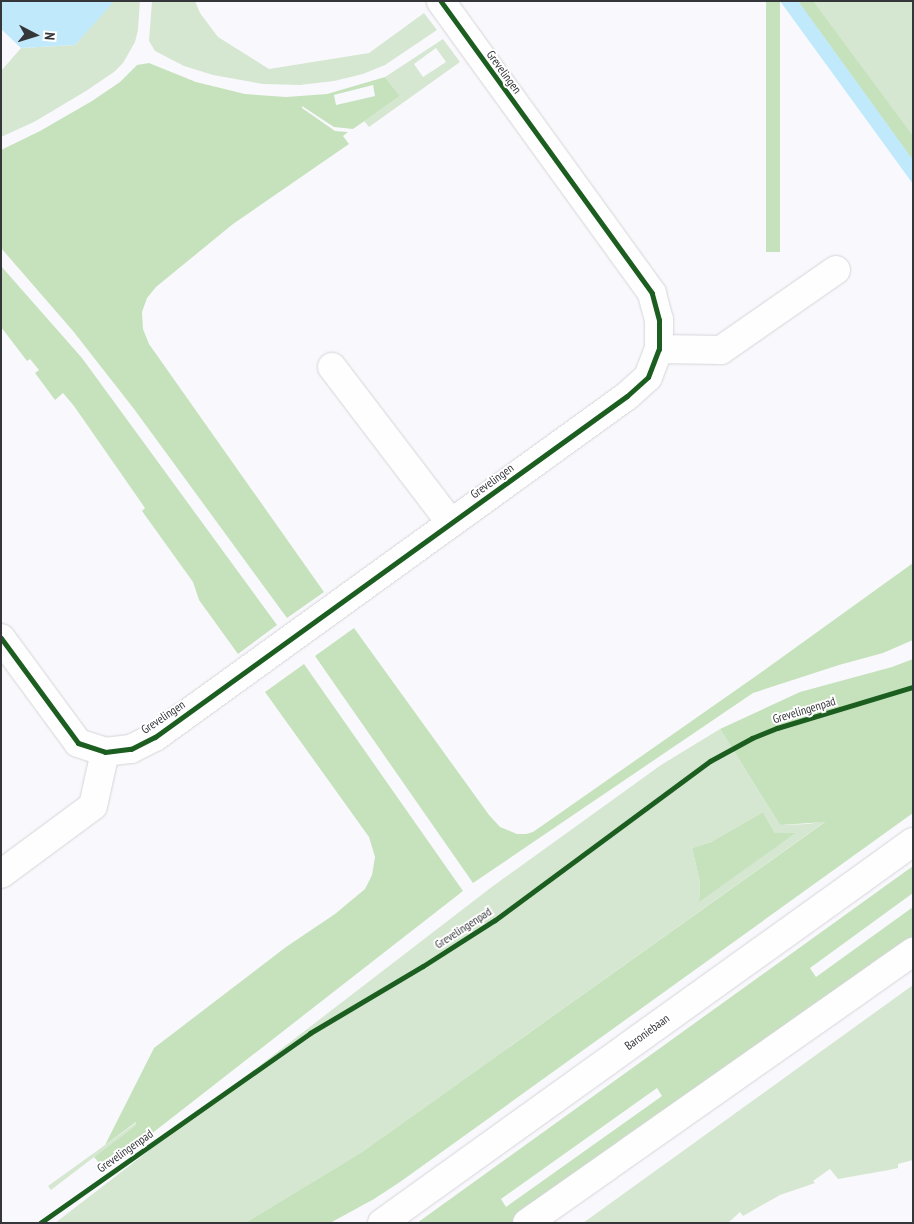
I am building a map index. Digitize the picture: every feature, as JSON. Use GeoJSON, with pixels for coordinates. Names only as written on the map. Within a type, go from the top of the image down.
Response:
{"type":"FeatureCollection","features":[{"type":"Feature","properties":{"kind":"street","name":"Grevelingen"},"geometry":{"type":"LineString","coordinates":[[1,638],[78,743],[105,752],[130,749],[155,737],[627,396],[648,377],[659,349],[659,320],[652,293],[441,1]]}},
{"type":"Feature","properties":{"kind":"street"},"geometry":{"type":"LineString","coordinates":[[659,349],[721,350],[836,270]]}},
{"type":"Feature","properties":{"kind":"street"},"geometry":{"type":"LineString","coordinates":[[332,367],[451,523]]}},
{"type":"Feature","properties":{"kind":"street"},"geometry":{"type":"LineString","coordinates":[[1,874],[93,806],[105,752]]}},
{"type":"Feature","properties":{"kind":"street","name":"Baroniebaan"},"geometry":{"type":"LineString","coordinates":[[382,1223],[913,842]]}},
{"type":"Feature","properties":{"kind":"street"},"geometry":{"type":"LineString","coordinates":[[527,1223],[913,952]]}},
{"type":"Feature","properties":{"kind":"green space"},"geometry":{"type":"Polygon","coordinates":[[[112,1],[140,1],[138,30],[135,42],[123,63],[114,72],[86,91],[34,122],[1,137],[1,71],[21,48],[75,45],[112,1]]]}},
{"type":"Feature","properties":{"kind":"green space"},"geometry":{"type":"Polygon","coordinates":[[[152,1],[195,1],[200,13],[218,37],[269,69],[369,53],[424,13],[437,30],[385,65],[363,74],[334,81],[300,85],[263,84],[213,75],[184,66],[155,51],[149,41],[152,1]]]}},
{"type":"Feature","properties":{"kind":"green space"},"geometry":{"type":"Polygon","coordinates":[[[766,1],[780,1],[780,252],[766,252],[766,1]]]}},
{"type":"Feature","properties":{"kind":"green space"},"geometry":{"type":"Polygon","coordinates":[[[789,1],[913,1],[913,175],[789,1]]]}},
{"type":"Feature","properties":{"kind":"green space"},"geometry":{"type":"Polygon","coordinates":[[[798,1],[813,1],[913,136],[913,160],[798,1]]]}},
{"type":"Feature","properties":{"kind":"green space"},"geometry":{"type":"Polygon","coordinates":[[[443,39],[460,62],[369,127],[364,121],[400,96],[385,77],[443,39]],[[436,48],[414,64],[423,77],[446,62],[436,48]]]}},
{"type":"Feature","properties":{"kind":"green space"},"geometry":{"type":"Polygon","coordinates":[[[149,63],[196,82],[245,94],[286,97],[327,94],[385,77],[400,96],[353,129],[334,127],[302,106],[302,108],[335,131],[348,132],[343,136],[349,144],[233,224],[156,287],[147,298],[142,312],[143,329],[149,344],[324,592],[287,618],[134,409],[73,331],[1,248],[1,150],[40,131],[92,101],[120,82],[137,65],[149,63]],[[373,85],[334,95],[336,105],[375,96],[373,85]]]}},
{"type":"Feature","properties":{"kind":"green space"},"geometry":{"type":"Polygon","coordinates":[[[1,266],[82,358],[277,625],[238,654],[199,600],[193,582],[142,511],[145,508],[74,406],[63,393],[55,400],[35,373],[39,370],[30,359],[27,361],[1,327],[1,266]]]}},
{"type":"Feature","properties":{"kind":"green space"},"geometry":{"type":"Polygon","coordinates":[[[913,563],[913,640],[883,653],[753,693],[473,883],[315,656],[354,628],[489,815],[500,827],[517,834],[526,834],[533,832],[756,676],[913,563]]]}},
{"type":"Feature","properties":{"kind":"green space"},"geometry":{"type":"Polygon","coordinates":[[[913,659],[913,813],[374,1199],[330,1223],[245,1223],[362,1152],[825,822],[780,825],[720,729],[800,692],[892,667],[913,659]]]}},
{"type":"Feature","properties":{"kind":"green space"},"geometry":{"type":"Polygon","coordinates":[[[304,664],[463,891],[105,1170],[94,1157],[136,1125],[136,1122],[105,1145],[154,1048],[286,947],[335,914],[365,889],[372,875],[375,857],[369,837],[265,692],[304,664]]]}},
{"type":"Feature","properties":{"kind":"green space"},"geometry":{"type":"Polygon","coordinates":[[[720,729],[780,825],[826,821],[362,1152],[245,1223],[55,1223],[493,886],[661,765],[720,729]],[[763,812],[711,842],[692,848],[700,882],[699,901],[796,833],[775,833],[763,812]]]}},
{"type":"Feature","properties":{"kind":"green space"},"geometry":{"type":"Polygon","coordinates":[[[763,812],[775,833],[796,833],[699,902],[700,882],[692,848],[711,842],[763,812]]]}},
{"type":"Feature","properties":{"kind":"green space"},"geometry":{"type":"Polygon","coordinates":[[[913,866],[913,893],[810,968],[816,977],[913,907],[913,939],[519,1223],[417,1223],[913,866]],[[657,1088],[501,1199],[506,1207],[662,1096],[657,1088]]]}},
{"type":"Feature","properties":{"kind":"green space"},"geometry":{"type":"Polygon","coordinates":[[[913,985],[913,1160],[898,1164],[898,1168],[838,1179],[830,1169],[813,1181],[815,1183],[780,1195],[743,1216],[740,1212],[728,1223],[583,1223],[913,985]]]}},
{"type":"Feature","properties":{"kind":"green space"},"geometry":{"type":"Polygon","coordinates":[[[137,1122],[136,1125],[51,1190],[48,1186],[137,1122]]]}},
{"type":"Feature","properties":{"kind":"water"},"geometry":{"type":"Polygon","coordinates":[[[1,1],[112,1],[112,4],[75,45],[21,48],[1,29],[1,1]]]}},
{"type":"Feature","properties":{"kind":"water"},"geometry":{"type":"Polygon","coordinates":[[[780,1],[798,1],[913,160],[913,184],[780,1]]]}},
{"type":"Feature","properties":{"kind":"cycle path"},"geometry":{"type":"LineString","coordinates":[[1,638],[78,743],[105,752],[131,749],[155,737],[627,396],[648,377],[659,349],[659,320],[652,293],[441,1]]}},
{"type":"Feature","properties":{"kind":"cycle path","name":"Grevelingenpad"},"geometry":{"type":"LineString","coordinates":[[40,1223],[310,1033],[423,966],[495,920],[710,761],[752,738],[777,728],[913,687]]}}]}
